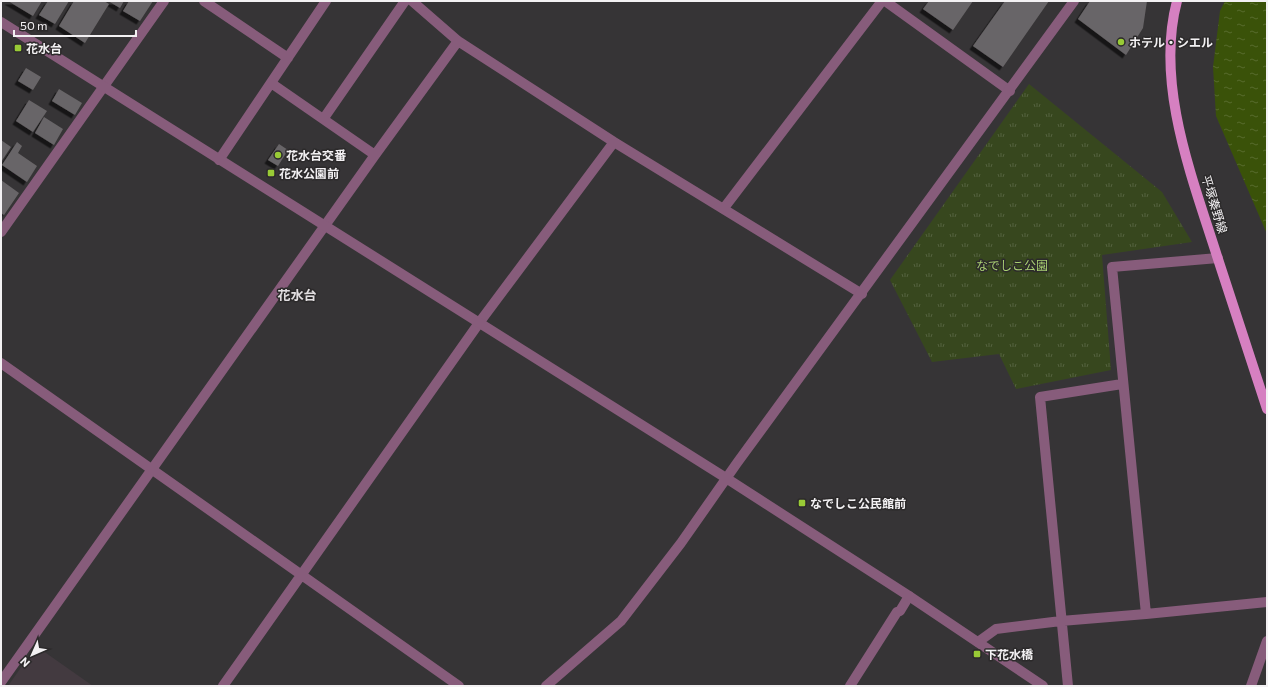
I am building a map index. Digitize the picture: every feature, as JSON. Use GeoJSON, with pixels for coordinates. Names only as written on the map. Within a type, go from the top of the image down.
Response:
{"type":"FeatureCollection","features":[{"type":"Feature","properties":{"kind":"main road","name":"平塚秦野線"},"geometry":{"type":"LineString","coordinates":[[1177,1],[1171,42],[1172,91],[1184,148],[1267,409]]}},
{"type":"Feature","properties":{"kind":"street"},"geometry":{"type":"LineString","coordinates":[[1,232],[164,1]]}},
{"type":"Feature","properties":{"kind":"street"},"geometry":{"type":"LineString","coordinates":[[204,1],[288,58]]}},
{"type":"Feature","properties":{"kind":"street"},"geometry":{"type":"LineString","coordinates":[[219,160],[326,1]]}},
{"type":"Feature","properties":{"kind":"street"},"geometry":{"type":"LineString","coordinates":[[324,118],[405,1]]}},
{"type":"Feature","properties":{"kind":"street"},"geometry":{"type":"LineString","coordinates":[[412,1],[458,41],[614,142],[724,208],[862,294]]}},
{"type":"Feature","properties":{"kind":"street"},"geometry":{"type":"LineString","coordinates":[[724,208],[884,1],[1010,91]]}},
{"type":"Feature","properties":{"kind":"street"},"geometry":{"type":"LineString","coordinates":[[546,686],[621,621],[681,544],[726,478],[862,294],[1074,1]]}},
{"type":"Feature","properties":{"kind":"street"},"geometry":{"type":"LineString","coordinates":[[1,22],[726,478],[909,596],[1043,686]]}},
{"type":"Feature","properties":{"kind":"street"},"geometry":{"type":"LineString","coordinates":[[1,682],[375,154],[458,41]]}},
{"type":"Feature","properties":{"kind":"street"},"geometry":{"type":"LineString","coordinates":[[271,83],[375,154]]}},
{"type":"Feature","properties":{"kind":"street"},"geometry":{"type":"LineString","coordinates":[[222,686],[480,323],[614,142]]}},
{"type":"Feature","properties":{"kind":"street"},"geometry":{"type":"LineString","coordinates":[[1146,614],[1122,384],[1112,267],[1218,258]]}},
{"type":"Feature","properties":{"kind":"street"},"geometry":{"type":"LineString","coordinates":[[1,362],[151,470],[459,686]]}},
{"type":"Feature","properties":{"kind":"street"},"geometry":{"type":"LineString","coordinates":[[1068,686],[1040,397],[1122,384]]}},
{"type":"Feature","properties":{"kind":"street"},"geometry":{"type":"LineString","coordinates":[[850,686],[897,612],[900,611],[909,596]]}},
{"type":"Feature","properties":{"kind":"street"},"geometry":{"type":"LineString","coordinates":[[978,642],[996,629],[1061,621],[1267,602]]}},
{"type":"Feature","properties":{"kind":"street"},"geometry":{"type":"LineString","coordinates":[[1251,686],[1267,641]]}},
{"type":"Feature","properties":{"kind":"shaded area"},"geometry":{"type":"Polygon","coordinates":[[[36,646],[93,686],[8,686],[36,646]]]}},
{"type":"Feature","properties":{"kind":"green space","name":"なでしこ公園"},"geometry":{"type":"Polygon","coordinates":[[[1029,84],[1162,192],[1192,242],[1102,255],[1111,370],[1016,389],[999,354],[932,362],[890,280],[1029,84]]]}},
{"type":"Feature","properties":{"kind":"water"},"geometry":{"type":"Polygon","coordinates":[[[1225,1],[1267,1],[1267,234],[1216,116],[1213,67],[1220,11],[1225,1]]]}},
{"type":"Feature","properties":{"kind":"building"},"geometry":{"type":"Polygon","coordinates":[[[8,1],[42,1],[33,16],[8,1]]]}},
{"type":"Feature","properties":{"kind":"building"},"geometry":{"type":"Polygon","coordinates":[[[48,1],[69,1],[55,24],[39,15],[48,1]]]}},
{"type":"Feature","properties":{"kind":"building"},"geometry":{"type":"Polygon","coordinates":[[[74,1],[104,1],[109,4],[85,43],[59,26],[74,1]]]}},
{"type":"Feature","properties":{"kind":"building"},"geometry":{"type":"Polygon","coordinates":[[[108,1],[124,1],[120,8],[108,1]]]}},
{"type":"Feature","properties":{"kind":"building"},"geometry":{"type":"Polygon","coordinates":[[[129,1],[153,1],[140,21],[123,11],[129,1]]]}},
{"type":"Feature","properties":{"kind":"building"},"geometry":{"type":"Polygon","coordinates":[[[929,1],[973,1],[953,30],[923,9],[929,1]]]}},
{"type":"Feature","properties":{"kind":"building"},"geometry":{"type":"Polygon","coordinates":[[[1005,1],[1049,1],[1003,67],[973,46],[1005,1]]]}},
{"type":"Feature","properties":{"kind":"building","name":"ホテル・シエル"},"geometry":{"type":"Polygon","coordinates":[[[1090,1],[1147,1],[1143,28],[1126,55],[1078,19],[1090,1]]]}},
{"type":"Feature","properties":{"kind":"building"},"geometry":{"type":"Polygon","coordinates":[[[26,68],[41,77],[33,90],[18,81],[26,68]]]}},
{"type":"Feature","properties":{"kind":"building"},"geometry":{"type":"Polygon","coordinates":[[[59,89],[82,103],[75,115],[52,101],[59,89]]]}},
{"type":"Feature","properties":{"kind":"building"},"geometry":{"type":"Polygon","coordinates":[[[29,100],[47,111],[33,132],[16,121],[29,100]]]}},
{"type":"Feature","properties":{"kind":"building"},"geometry":{"type":"Polygon","coordinates":[[[44,117],[63,129],[54,145],[35,133],[44,117]]]}},
{"type":"Feature","properties":{"kind":"building"},"geometry":{"type":"Polygon","coordinates":[[[1,140],[11,147],[1,162],[1,140]]]}},
{"type":"Feature","properties":{"kind":"building"},"geometry":{"type":"Polygon","coordinates":[[[17,142],[22,146],[18,153],[37,166],[27,182],[2,165],[17,142]]]}},
{"type":"Feature","properties":{"kind":"building","name":"花水台交番"},"geometry":{"type":"Polygon","coordinates":[[[279,144],[288,150],[278,166],[268,160],[279,144]]]}},
{"type":"Feature","properties":{"kind":"building"},"geometry":{"type":"Polygon","coordinates":[[[1,180],[19,193],[4,215],[1,213],[1,180]]]}},
{"type":"Feature","properties":{"kind":"place","name":"ホテル・シエル"},"geometry":{"type":"Point","coordinates":[1121,42]}},
{"type":"Feature","properties":{"kind":"place","name":"花水台"},"geometry":{"type":"Point","coordinates":[18,48]}},
{"type":"Feature","properties":{"kind":"place","name":"花水台交番"},"geometry":{"type":"Point","coordinates":[278,155]}},
{"type":"Feature","properties":{"kind":"place","name":"花水公園前"},"geometry":{"type":"Point","coordinates":[271,173]}},
{"type":"Feature","properties":{"kind":"place","name":"なでしこ公民館前"},"geometry":{"type":"Point","coordinates":[802,503]}},
{"type":"Feature","properties":{"kind":"place","name":"下花水橋"},"geometry":{"type":"Point","coordinates":[977,654]}},
{"type":"Feature","properties":{"kind":"district","name":"花水台"},"geometry":{"type":"Point","coordinates":[297,295]}}]}
